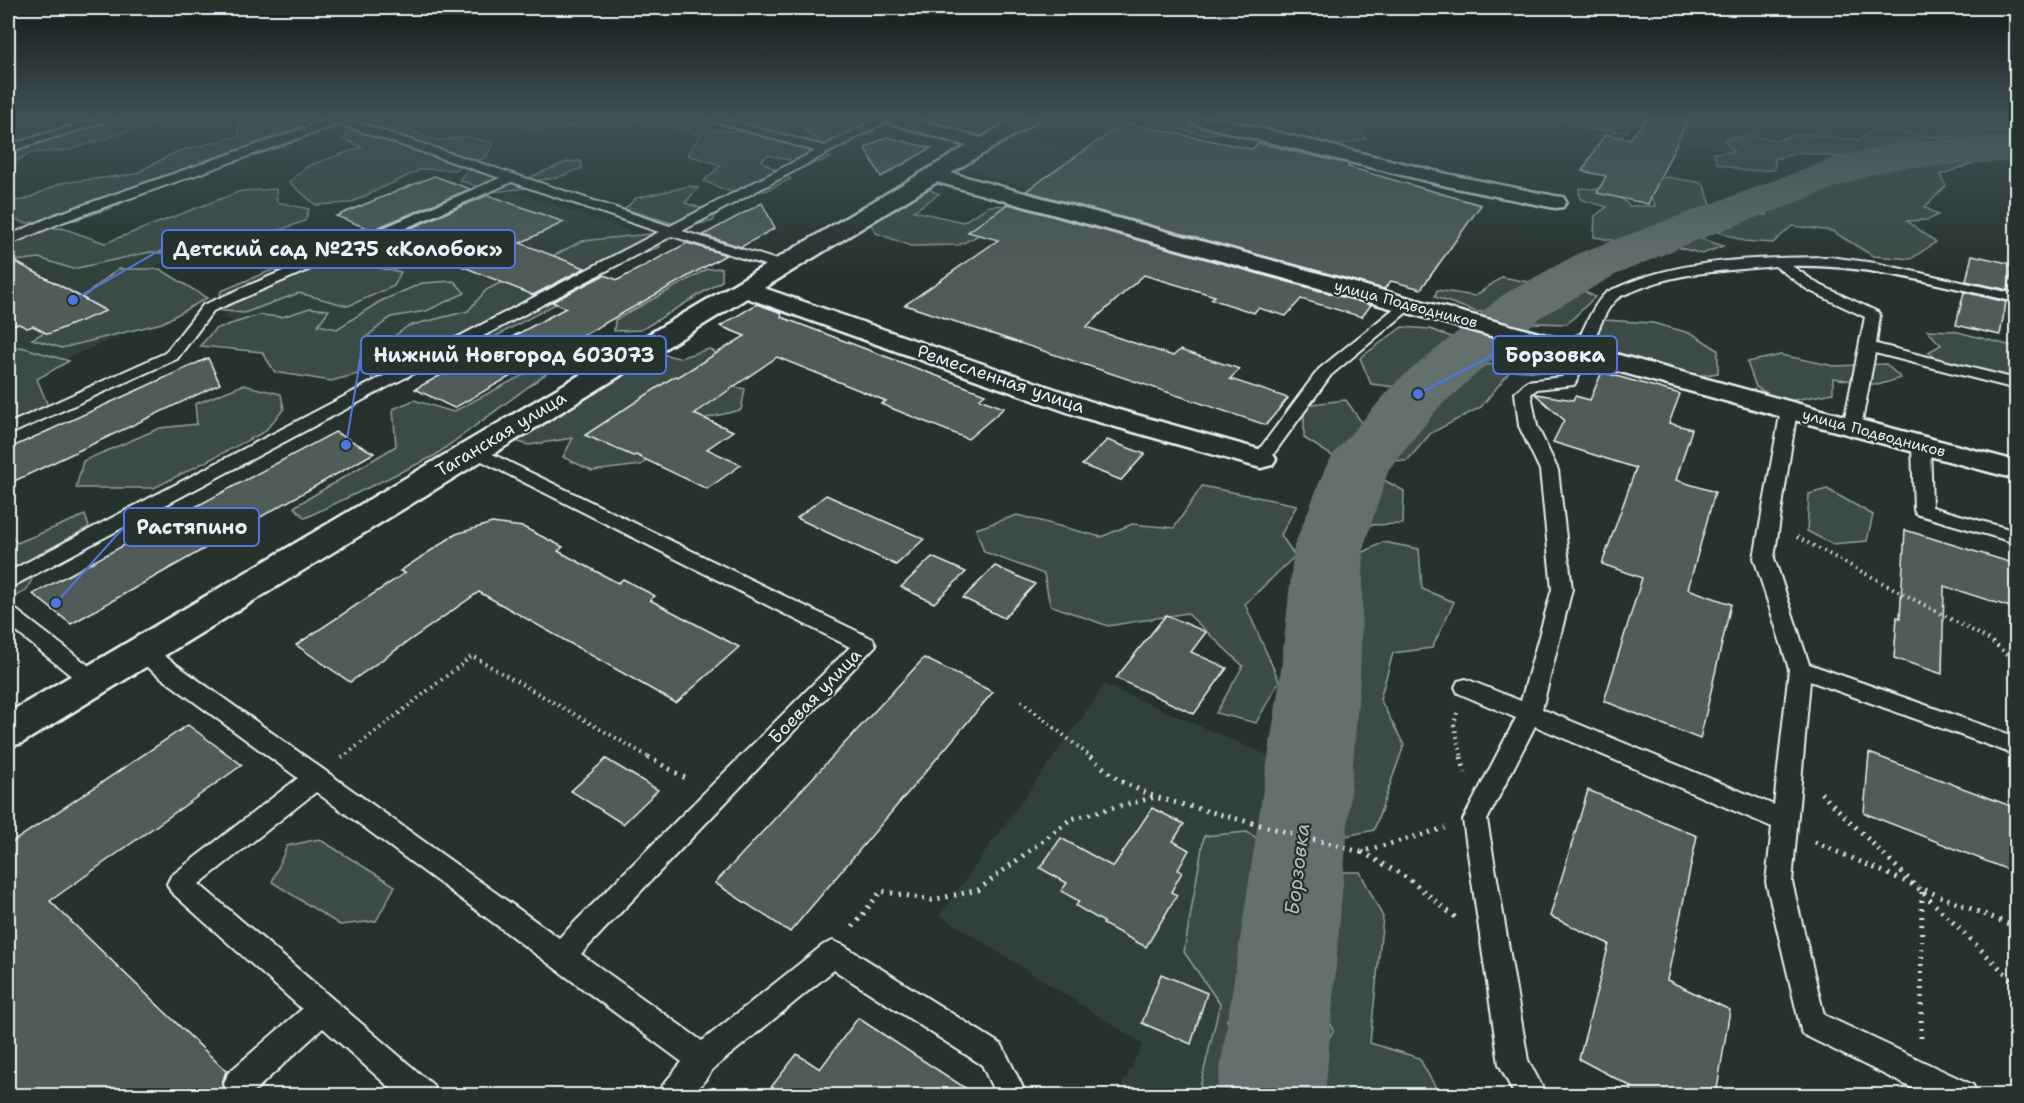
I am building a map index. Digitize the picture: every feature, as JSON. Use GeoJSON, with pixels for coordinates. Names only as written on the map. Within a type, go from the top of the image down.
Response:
{"type":"FeatureCollection","features":[{"type":"Feature","properties":{"kind":"street","name":"Таганская улица"},"geometry":{"type":"LineString","coordinates":[[8,732],[941,170]]}},
{"type":"Feature","properties":{"kind":"street"},"geometry":{"type":"LineString","coordinates":[[1408,170],[1556,202]]}},
{"type":"Feature","properties":{"kind":"street","name":"улица Подводников"},"geometry":{"type":"LineString","coordinates":[[934,175],[1851,427],[2016,470]]}},
{"type":"Feature","properties":{"kind":"street","name":"Ремесленная улица"},"geometry":{"type":"LineString","coordinates":[[744,289],[1092,411],[1261,459]]}},
{"type":"Feature","properties":{"kind":"lane"},"geometry":{"type":"LineString","coordinates":[[8,241],[60,218],[193,170]]}},
{"type":"Feature","properties":{"kind":"lane"},"geometry":{"type":"LineString","coordinates":[[489,170],[782,266]]}},
{"type":"Feature","properties":{"kind":"lane"},"geometry":{"type":"LineString","coordinates":[[8,580],[786,170]]}},
{"type":"Feature","properties":{"kind":"lane"},"geometry":{"type":"LineString","coordinates":[[8,430],[171,356],[207,309],[511,178]]}},
{"type":"Feature","properties":{"kind":"lane"},"geometry":{"type":"LineString","coordinates":[[1532,1095],[1514,1064],[1475,820],[1529,714],[1562,589],[1549,470],[1528,426],[1523,393],[1533,384],[1568,382],[1583,353],[1591,328],[1611,296],[1647,280],[1695,270],[1778,262],[1830,261],[1875,267],[2016,298]]}},
{"type":"Feature","properties":{"kind":"lane"},"geometry":{"type":"LineString","coordinates":[[1778,262],[1814,287],[1873,315],[1851,427]]}},
{"type":"Feature","properties":{"kind":"lane"},"geometry":{"type":"LineString","coordinates":[[1261,459],[1325,372],[1407,305]]}},
{"type":"Feature","properties":{"kind":"lane"},"geometry":{"type":"LineString","coordinates":[[1868,347],[2016,384]]}},
{"type":"Feature","properties":{"kind":"lane"},"geometry":{"type":"LineString","coordinates":[[1789,410],[1764,558],[1800,669],[1779,882],[1812,1024],[1962,1095]]}},
{"type":"Feature","properties":{"kind":"lane"},"geometry":{"type":"LineString","coordinates":[[1921,445],[1923,510],[2016,537]]}},
{"type":"Feature","properties":{"kind":"lane","name":"Боевая улица"},"geometry":{"type":"LineString","coordinates":[[474,450],[865,645],[560,956]]}},
{"type":"Feature","properties":{"kind":"lane"},"geometry":{"type":"LineString","coordinates":[[8,614],[93,681]]}},
{"type":"Feature","properties":{"kind":"lane"},"geometry":{"type":"LineString","coordinates":[[141,651],[704,1059]]}},
{"type":"Feature","properties":{"kind":"lane"},"geometry":{"type":"LineString","coordinates":[[1800,669],[2016,746]]}},
{"type":"Feature","properties":{"kind":"lane"},"geometry":{"type":"LineString","coordinates":[[1466,687],[1785,821]]}},
{"type":"Feature","properties":{"kind":"lane"},"geometry":{"type":"LineString","coordinates":[[315,779],[180,884],[422,1095]]}},
{"type":"Feature","properties":{"kind":"lane"},"geometry":{"type":"LineString","coordinates":[[674,1095],[704,1059],[832,954],[992,1055],[1012,1095]]}},
{"type":"Feature","properties":{"kind":"lane"},"geometry":{"type":"LineString","coordinates":[[239,1084],[323,1009]]}},
{"type":"Feature","properties":{"kind":"path"},"geometry":{"type":"LineString","coordinates":[[1770,523],[1989,639],[2016,661]]}},
{"type":"Feature","properties":{"kind":"path"},"geometry":{"type":"LineString","coordinates":[[315,779],[472,656],[717,796]]}},
{"type":"Feature","properties":{"kind":"path"},"geometry":{"type":"LineString","coordinates":[[1359,851],[1475,820],[1454,724],[1466,687]]}},
{"type":"Feature","properties":{"kind":"path"},"geometry":{"type":"LineString","coordinates":[[1021,701],[1120,782],[1155,797],[1359,851],[1409,879],[1496,951]]}},
{"type":"Feature","properties":{"kind":"path"},"geometry":{"type":"LineString","coordinates":[[1791,763],[1922,889],[2016,984]]}},
{"type":"Feature","properties":{"kind":"path"},"geometry":{"type":"LineString","coordinates":[[832,954],[881,891],[932,900],[978,890],[1071,819],[1155,797]]}},
{"type":"Feature","properties":{"kind":"path"},"geometry":{"type":"LineString","coordinates":[[1785,821],[1807,838],[1922,889],[2016,927]]}},
{"type":"Feature","properties":{"kind":"path"},"geometry":{"type":"LineString","coordinates":[[1921,1076],[1922,889]]}},
{"type":"Feature","properties":{"kind":"shaded area"},"geometry":{"type":"Polygon","coordinates":[[[142,170],[205,170],[206,173],[133,193],[119,205],[76,220],[24,223],[8,216],[8,201],[24,200],[61,183],[135,174],[142,170]]]}},
{"type":"Feature","properties":{"kind":"shaded area"},"geometry":{"type":"Polygon","coordinates":[[[303,170],[419,170],[350,203],[316,205],[289,182],[303,170]]]}},
{"type":"Feature","properties":{"kind":"shaded area"},"geometry":{"type":"Polygon","coordinates":[[[500,170],[523,180],[546,170],[576,170],[556,178],[539,180],[527,188],[492,192],[459,180],[467,171],[500,170]]]}},
{"type":"Feature","properties":{"kind":"shaded area"},"geometry":{"type":"Polygon","coordinates":[[[715,170],[777,170],[791,179],[765,191],[728,191],[704,181],[715,170]]]}},
{"type":"Feature","properties":{"kind":"shaded area"},"geometry":{"type":"Polygon","coordinates":[[[969,170],[1063,170],[1030,189],[969,170]]]}},
{"type":"Feature","properties":{"kind":"shaded area"},"geometry":{"type":"Polygon","coordinates":[[[1856,170],[1953,170],[1940,175],[1946,186],[1925,207],[1938,215],[1928,220],[1907,221],[1936,242],[1911,259],[1873,256],[1832,231],[1792,226],[1773,243],[1744,241],[1719,232],[1733,215],[1767,215],[1772,204],[1789,205],[1789,193],[1825,181],[1842,180],[1856,170]]]}},
{"type":"Feature","properties":{"kind":"shaded area"},"geometry":{"type":"Polygon","coordinates":[[[1665,177],[1703,183],[1713,210],[1685,233],[1723,246],[1702,254],[1645,238],[1622,242],[1594,237],[1595,216],[1607,207],[1580,199],[1579,188],[1611,190],[1630,206],[1656,206],[1644,185],[1665,177]]]}},
{"type":"Feature","properties":{"kind":"shaded area"},"geometry":{"type":"Polygon","coordinates":[[[690,186],[698,188],[685,203],[717,213],[713,221],[685,227],[625,209],[636,198],[690,186]]]}},
{"type":"Feature","properties":{"kind":"shaded area"},"geometry":{"type":"Polygon","coordinates":[[[925,188],[939,194],[914,211],[963,222],[989,206],[1017,205],[1015,217],[959,245],[911,246],[876,233],[870,222],[925,188]]]}},
{"type":"Feature","properties":{"kind":"shaded area"},"geometry":{"type":"Polygon","coordinates":[[[276,189],[277,202],[309,209],[305,221],[204,257],[150,252],[73,269],[39,258],[8,262],[8,230],[62,228],[105,243],[241,191],[276,189]]]}},
{"type":"Feature","properties":{"kind":"shaded area"},"geometry":{"type":"Polygon","coordinates":[[[512,191],[634,232],[346,380],[222,316],[512,191]]]}},
{"type":"Feature","properties":{"kind":"shaded area"},"geometry":{"type":"Polygon","coordinates":[[[436,202],[471,203],[481,215],[368,266],[401,272],[394,286],[348,306],[299,293],[244,313],[216,310],[221,291],[436,202]]]}},
{"type":"Feature","properties":{"kind":"shaded area"},"geometry":{"type":"Polygon","coordinates":[[[658,233],[660,247],[609,265],[587,287],[463,354],[420,358],[408,379],[372,381],[371,353],[408,326],[468,311],[486,290],[582,241],[658,233]]]}},
{"type":"Feature","properties":{"kind":"shaded area"},"geometry":{"type":"Polygon","coordinates":[[[150,238],[184,254],[110,284],[166,316],[8,383],[8,244],[79,265],[150,238]]]}},
{"type":"Feature","properties":{"kind":"shaded area"},"geometry":{"type":"Polygon","coordinates":[[[722,268],[722,281],[641,330],[614,331],[615,320],[707,269],[722,268]]]}},
{"type":"Feature","properties":{"kind":"shaded area"},"geometry":{"type":"Polygon","coordinates":[[[118,269],[160,269],[207,298],[162,323],[62,348],[32,339],[74,316],[73,305],[118,269]]]}},
{"type":"Feature","properties":{"kind":"shaded area"},"geometry":{"type":"Polygon","coordinates":[[[1502,277],[1533,283],[1568,282],[1595,297],[1567,324],[1534,323],[1510,310],[1477,312],[1435,297],[1437,290],[1475,296],[1502,277]]]}},
{"type":"Feature","properties":{"kind":"shaded area"},"geometry":{"type":"Polygon","coordinates":[[[454,281],[465,293],[426,311],[391,317],[364,339],[358,374],[331,381],[275,372],[262,352],[200,346],[215,329],[259,315],[282,317],[310,308],[329,310],[318,325],[337,329],[379,302],[422,283],[454,281]]]}},
{"type":"Feature","properties":{"kind":"shaded area"},"geometry":{"type":"Polygon","coordinates":[[[1604,320],[1653,323],[1693,334],[1718,350],[1718,373],[1691,377],[1594,352],[1576,334],[1604,320]]]}},
{"type":"Feature","properties":{"kind":"shaded area"},"geometry":{"type":"Polygon","coordinates":[[[1402,327],[1430,329],[1462,341],[1463,354],[1404,388],[1371,384],[1360,358],[1402,327]]]}},
{"type":"Feature","properties":{"kind":"shaded area"},"geometry":{"type":"Polygon","coordinates":[[[1927,330],[1954,331],[2016,347],[2016,388],[1954,371],[1928,352],[1941,345],[1927,330]]]}},
{"type":"Feature","properties":{"kind":"shaded area"},"geometry":{"type":"Polygon","coordinates":[[[1508,344],[1556,352],[1572,364],[1561,373],[1511,370],[1481,407],[1431,433],[1407,461],[1334,457],[1304,438],[1304,405],[1346,400],[1369,433],[1407,435],[1417,408],[1456,392],[1468,366],[1497,364],[1508,344]]]}},
{"type":"Feature","properties":{"kind":"shaded area"},"geometry":{"type":"Polygon","coordinates":[[[21,347],[69,361],[37,379],[48,406],[8,424],[8,349],[21,347]]]}},
{"type":"Feature","properties":{"kind":"shaded area"},"geometry":{"type":"Polygon","coordinates":[[[709,349],[738,364],[723,385],[745,389],[741,410],[690,422],[641,465],[592,471],[563,457],[573,438],[529,445],[507,439],[648,351],[679,358],[709,349]]]}},
{"type":"Feature","properties":{"kind":"shaded area"},"geometry":{"type":"Polygon","coordinates":[[[1781,355],[1834,366],[1886,364],[1901,378],[1878,385],[1833,378],[1833,393],[1783,402],[1756,387],[1747,362],[1781,355]]]}},
{"type":"Feature","properties":{"kind":"shaded area"},"geometry":{"type":"Polygon","coordinates":[[[538,367],[547,373],[434,456],[305,518],[294,507],[396,446],[393,409],[414,400],[453,412],[538,367]]]}},
{"type":"Feature","properties":{"kind":"shaded area"},"geometry":{"type":"Polygon","coordinates":[[[243,385],[281,394],[284,409],[264,432],[154,488],[76,488],[83,461],[160,428],[197,424],[195,404],[243,385]]]}},
{"type":"Feature","properties":{"kind":"shaded area"},"geometry":{"type":"Polygon","coordinates":[[[1343,479],[1384,480],[1404,491],[1403,524],[1365,525],[1325,504],[1343,479]]]}},
{"type":"Feature","properties":{"kind":"shaded area"},"geometry":{"type":"Polygon","coordinates":[[[1202,486],[1297,505],[1281,535],[1295,556],[1245,604],[1279,681],[1256,723],[1216,713],[1243,666],[1187,613],[1108,626],[1050,605],[1044,574],[984,552],[976,529],[1017,515],[1101,537],[1132,524],[1174,528],[1202,486]]]}},
{"type":"Feature","properties":{"kind":"shaded area"},"geometry":{"type":"Polygon","coordinates":[[[1827,489],[1873,515],[1867,541],[1832,544],[1807,531],[1809,494],[1827,489]]]}},
{"type":"Feature","properties":{"kind":"shaded area"},"geometry":{"type":"Polygon","coordinates":[[[85,515],[89,527],[46,551],[26,591],[8,600],[8,530],[17,543],[85,515]]]}},
{"type":"Feature","properties":{"kind":"shaded area"},"geometry":{"type":"Polygon","coordinates":[[[1383,542],[1419,549],[1422,589],[1454,602],[1432,648],[1393,653],[1380,699],[1404,745],[1374,830],[1341,837],[1317,810],[1348,722],[1330,689],[1343,563],[1383,542]]]}},
{"type":"Feature","properties":{"kind":"shaded area"},"geometry":{"type":"Polygon","coordinates":[[[1105,685],[1292,766],[1244,1095],[1117,1095],[1143,1044],[940,915],[1105,685]]]}},
{"type":"Feature","properties":{"kind":"shaded area"},"geometry":{"type":"Polygon","coordinates":[[[1247,832],[1288,859],[1259,958],[1227,1020],[1251,1080],[1250,1095],[1198,1095],[1220,1004],[1184,952],[1204,836],[1247,832]]]}},
{"type":"Feature","properties":{"kind":"shaded area"},"geometry":{"type":"Polygon","coordinates":[[[319,839],[395,886],[376,921],[340,925],[272,882],[287,846],[319,839]]]}},
{"type":"Feature","properties":{"kind":"shaded area"},"geometry":{"type":"Polygon","coordinates":[[[1316,872],[1360,872],[1383,917],[1370,1043],[1419,1058],[1440,1095],[1298,1095],[1333,1031],[1306,946],[1316,872]]]}},
{"type":"Feature","properties":{"kind":"building"},"geometry":{"type":"Polygon","coordinates":[[[877,170],[892,170],[881,177],[877,170]]]}},
{"type":"Feature","properties":{"kind":"building"},"geometry":{"type":"Polygon","coordinates":[[[1056,170],[1360,170],[1481,205],[1421,289],[1391,281],[1384,289],[1026,191],[1056,170]]]}},
{"type":"Feature","properties":{"kind":"building"},"geometry":{"type":"Polygon","coordinates":[[[1664,170],[1648,204],[1597,193],[1606,176],[1582,171],[1664,170]]]}},
{"type":"Feature","properties":{"kind":"building"},"geometry":{"type":"Polygon","coordinates":[[[434,176],[470,189],[372,230],[336,216],[434,176]]]}},
{"type":"Feature","properties":{"kind":"building"},"geometry":{"type":"Polygon","coordinates":[[[488,195],[564,222],[520,243],[585,268],[533,295],[390,237],[488,195]]]}},
{"type":"Feature","properties":{"kind":"building"},"geometry":{"type":"Polygon","coordinates":[[[762,203],[775,228],[741,247],[703,235],[762,203]]]}},
{"type":"Feature","properties":{"kind":"building"},"geometry":{"type":"Polygon","coordinates":[[[1008,204],[1371,305],[1362,317],[1301,299],[1286,316],[1258,308],[1254,313],[1211,299],[1215,296],[1144,275],[1086,327],[1173,356],[1180,350],[1240,369],[1230,379],[1288,398],[1266,425],[905,305],[998,240],[968,232],[1008,204]]]}},
{"type":"Feature","properties":{"kind":"building"},"geometry":{"type":"Polygon","coordinates":[[[687,243],[726,255],[454,408],[415,389],[566,308],[552,302],[604,275],[618,280],[687,243]]]}},
{"type":"Feature","properties":{"kind":"building"},"geometry":{"type":"Polygon","coordinates":[[[1972,255],[2012,264],[2008,290],[1966,281],[1972,255]]]}},
{"type":"Feature","properties":{"kind":"building"},"geometry":{"type":"Polygon","coordinates":[[[8,258],[106,311],[48,334],[33,326],[27,328],[19,324],[8,325],[8,258]]]}},
{"type":"Feature","properties":{"kind":"building"},"geometry":{"type":"Polygon","coordinates":[[[1964,292],[2006,302],[2000,335],[1956,325],[1964,292]]]}},
{"type":"Feature","properties":{"kind":"building"},"geometry":{"type":"Polygon","coordinates":[[[757,304],[782,313],[781,317],[985,394],[979,399],[1004,408],[968,439],[881,404],[886,401],[777,357],[694,414],[733,431],[707,449],[741,465],[707,489],[636,455],[633,456],[585,435],[675,376],[678,377],[745,336],[720,326],[757,304]]]}},
{"type":"Feature","properties":{"kind":"building"},"geometry":{"type":"Polygon","coordinates":[[[208,358],[220,384],[8,484],[8,449],[208,358]]]}},
{"type":"Feature","properties":{"kind":"building"},"geometry":{"type":"Polygon","coordinates":[[[1602,372],[1680,394],[1669,423],[1692,429],[1676,480],[1715,492],[1688,589],[1731,604],[1700,739],[1604,701],[1642,578],[1602,564],[1636,468],[1553,442],[1564,420],[1535,394],[1573,400],[1575,396],[1590,400],[1602,372]]]}},
{"type":"Feature","properties":{"kind":"building"},"geometry":{"type":"Polygon","coordinates":[[[335,432],[374,453],[71,624],[33,594],[335,432]]]}},
{"type":"Feature","properties":{"kind":"building"},"geometry":{"type":"Polygon","coordinates":[[[1107,440],[1145,454],[1121,480],[1082,465],[1107,440]]]}},
{"type":"Feature","properties":{"kind":"building"},"geometry":{"type":"Polygon","coordinates":[[[826,495],[924,539],[896,565],[797,518],[826,495]]]}},
{"type":"Feature","properties":{"kind":"building"},"geometry":{"type":"Polygon","coordinates":[[[492,523],[523,527],[563,547],[558,551],[618,583],[623,579],[655,596],[650,600],[739,647],[676,703],[479,592],[350,682],[296,645],[405,573],[400,571],[456,534],[492,523]]]}},
{"type":"Feature","properties":{"kind":"building"},"geometry":{"type":"Polygon","coordinates":[[[1905,530],[2016,564],[2016,609],[1944,586],[1942,674],[1894,658],[1897,617],[1900,618],[1905,530]]]}},
{"type":"Feature","properties":{"kind":"building"},"geometry":{"type":"Polygon","coordinates":[[[932,557],[966,572],[934,603],[901,587],[932,557]]]}},
{"type":"Feature","properties":{"kind":"building"},"geometry":{"type":"Polygon","coordinates":[[[995,566],[1035,584],[1004,618],[963,598],[995,566]]]}},
{"type":"Feature","properties":{"kind":"building"},"geometry":{"type":"Polygon","coordinates":[[[1166,615],[1206,632],[1191,652],[1227,668],[1194,714],[1116,678],[1166,615]]]}},
{"type":"Feature","properties":{"kind":"building"},"geometry":{"type":"Polygon","coordinates":[[[924,658],[993,692],[790,932],[715,883],[924,658]]]}},
{"type":"Feature","properties":{"kind":"building"},"geometry":{"type":"Polygon","coordinates":[[[188,725],[242,765],[50,901],[226,1071],[222,1083],[226,1095],[8,1095],[8,845],[188,725]]]}},
{"type":"Feature","properties":{"kind":"building"},"geometry":{"type":"Polygon","coordinates":[[[1869,753],[2016,808],[2016,873],[1864,813],[1869,753]]]}},
{"type":"Feature","properties":{"kind":"building"},"geometry":{"type":"Polygon","coordinates":[[[606,759],[658,790],[623,824],[571,791],[606,759]]]}},
{"type":"Feature","properties":{"kind":"building"},"geometry":{"type":"Polygon","coordinates":[[[1588,790],[1697,836],[1667,980],[1730,1010],[1716,1095],[1630,1095],[1632,1087],[1579,1059],[1609,944],[1550,916],[1588,790]]]}},
{"type":"Feature","properties":{"kind":"building"},"geometry":{"type":"Polygon","coordinates":[[[1152,808],[1184,824],[1173,841],[1189,850],[1178,870],[1182,872],[1171,892],[1177,895],[1146,947],[1103,924],[1104,922],[1076,906],[1079,901],[1061,891],[1067,883],[1040,868],[1061,838],[1113,867],[1152,808]]]}},
{"type":"Feature","properties":{"kind":"building"},"geometry":{"type":"Polygon","coordinates":[[[1161,974],[1207,993],[1191,1044],[1142,1023],[1161,974]]]}},
{"type":"Feature","properties":{"kind":"building"},"geometry":{"type":"Polygon","coordinates":[[[858,1018],[976,1095],[765,1095],[797,1054],[820,1069],[858,1018]]]}},
{"type":"Feature","properties":{"kind":"waterway","name":"Борзовка"},"geometry":{"type":"LineString","coordinates":[[1270,1096],[1320,679],[1329,546],[1358,466],[1418,394],[1522,306],[1597,264],[1840,170]]}},
{"type":"Feature","properties":{"kind":"place","name":"Детский сад №275 «Колобок»"},"geometry":{"type":"Point","coordinates":[73,300]}},
{"type":"Feature","properties":{"kind":"place","name":"Борзовка"},"geometry":{"type":"Point","coordinates":[1418,394]}},
{"type":"Feature","properties":{"kind":"place","name":"Нижний Новгород 603073"},"geometry":{"type":"Point","coordinates":[346,445]}},
{"type":"Feature","properties":{"kind":"place","name":"Растяпино"},"geometry":{"type":"Point","coordinates":[56,603]}}]}
